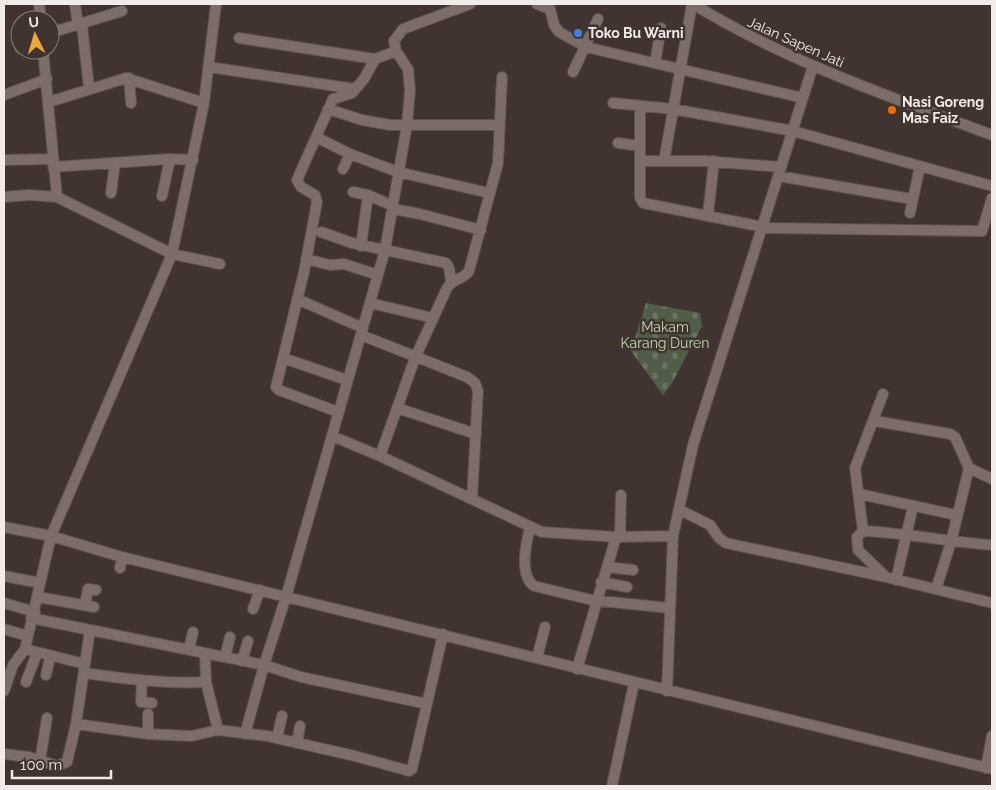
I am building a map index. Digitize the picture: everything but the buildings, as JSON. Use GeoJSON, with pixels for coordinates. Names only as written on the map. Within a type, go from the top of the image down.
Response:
{"type":"FeatureCollection","features":[{"type":"Feature","properties":{"kind":"street"},"geometry":{"type":"LineString","coordinates":[[75,4],[89,88]]}},
{"type":"Feature","properties":{"kind":"street"},"geometry":{"type":"LineString","coordinates":[[4,692],[6,678],[25,649],[51,536],[172,254],[204,103],[216,4]]}},
{"type":"Feature","properties":{"kind":"street"},"geometry":{"type":"LineString","coordinates":[[338,412],[277,389],[298,299],[317,199],[313,192],[301,187],[297,180],[334,98],[348,96],[368,74],[375,59],[420,22],[467,4]]}},
{"type":"Feature","properties":{"kind":"street"},"geometry":{"type":"LineString","coordinates":[[538,4],[550,10],[554,25],[559,32],[586,47],[803,98]]}},
{"type":"Feature","properties":{"kind":"street"},"geometry":{"type":"LineString","coordinates":[[664,161],[693,4]]}},
{"type":"Feature","properties":{"kind":"street","name":"Jalan Sapen Jati"},"geometry":{"type":"LineString","coordinates":[[693,4],[746,35],[813,66],[992,135]]}},
{"type":"Feature","properties":{"kind":"street"},"geometry":{"type":"LineString","coordinates":[[60,30],[122,11]]}},
{"type":"Feature","properties":{"kind":"street"},"geometry":{"type":"LineString","coordinates":[[573,72],[598,19]]}},
{"type":"Feature","properties":{"kind":"street"},"geometry":{"type":"LineString","coordinates":[[655,64],[661,28]]}},
{"type":"Feature","properties":{"kind":"street"},"geometry":{"type":"LineString","coordinates":[[239,38],[375,59]]}},
{"type":"Feature","properties":{"kind":"street"},"geometry":{"type":"LineString","coordinates":[[246,734],[264,665],[286,597],[385,250],[407,125],[410,90],[409,74],[396,42]]}},
{"type":"Feature","properties":{"kind":"street"},"geometry":{"type":"LineString","coordinates":[[44,60],[57,197]]}},
{"type":"Feature","properties":{"kind":"street"},"geometry":{"type":"LineString","coordinates":[[667,691],[672,536],[680,510],[693,445],[813,66]]}},
{"type":"Feature","properties":{"kind":"street"},"geometry":{"type":"LineString","coordinates":[[209,67],[355,89]]}},
{"type":"Feature","properties":{"kind":"street"},"geometry":{"type":"LineString","coordinates":[[49,102],[89,88],[129,78],[204,103]]}},
{"type":"Feature","properties":{"kind":"street"},"geometry":{"type":"LineString","coordinates":[[129,78],[132,103]]}},
{"type":"Feature","properties":{"kind":"street"},"geometry":{"type":"LineString","coordinates":[[451,281],[464,276],[469,271],[498,163],[502,78]]}},
{"type":"Feature","properties":{"kind":"street"},"geometry":{"type":"LineString","coordinates":[[4,95],[47,79]]}},
{"type":"Feature","properties":{"kind":"street"},"geometry":{"type":"LineString","coordinates":[[614,103],[673,109],[792,131],[992,186]]}},
{"type":"Feature","properties":{"kind":"street"},"geometry":{"type":"LineString","coordinates":[[640,106],[642,202],[762,226],[982,231],[992,198]]}},
{"type":"Feature","properties":{"kind":"street"},"geometry":{"type":"LineString","coordinates":[[328,109],[368,121],[407,125],[499,125]]}},
{"type":"Feature","properties":{"kind":"street"},"geometry":{"type":"LineString","coordinates":[[316,138],[350,154],[398,172],[489,192]]}},
{"type":"Feature","properties":{"kind":"street"},"geometry":{"type":"LineString","coordinates":[[618,143],[640,146]]}},
{"type":"Feature","properties":{"kind":"street"},"geometry":{"type":"LineString","coordinates":[[343,169],[350,154]]}},
{"type":"Feature","properties":{"kind":"street"},"geometry":{"type":"LineString","coordinates":[[4,160],[53,163],[115,163],[170,159],[193,160]]}},
{"type":"Feature","properties":{"kind":"street"},"geometry":{"type":"LineString","coordinates":[[162,196],[170,159]]}},
{"type":"Feature","properties":{"kind":"street"},"geometry":{"type":"LineString","coordinates":[[640,161],[714,161],[779,171],[912,199]]}},
{"type":"Feature","properties":{"kind":"street"},"geometry":{"type":"LineString","coordinates":[[708,215],[714,161]]}},
{"type":"Feature","properties":{"kind":"street"},"geometry":{"type":"LineString","coordinates":[[111,193],[115,163]]}},
{"type":"Feature","properties":{"kind":"street"},"geometry":{"type":"LineString","coordinates":[[910,213],[912,199],[919,184],[920,166]]}},
{"type":"Feature","properties":{"kind":"street"},"geometry":{"type":"LineString","coordinates":[[353,192],[368,195],[393,207],[481,230]]}},
{"type":"Feature","properties":{"kind":"street"},"geometry":{"type":"LineString","coordinates":[[4,197],[29,195],[57,197],[172,254],[220,264]]}},
{"type":"Feature","properties":{"kind":"street"},"geometry":{"type":"LineString","coordinates":[[362,246],[368,195]]}},
{"type":"Feature","properties":{"kind":"street"},"geometry":{"type":"LineString","coordinates":[[321,232],[362,246],[446,263],[449,268],[451,281],[415,358],[380,456]]}},
{"type":"Feature","properties":{"kind":"street"},"geometry":{"type":"LineString","coordinates":[[306,260],[330,265],[344,264],[378,276]]}},
{"type":"Feature","properties":{"kind":"street"},"geometry":{"type":"LineString","coordinates":[[298,299],[415,358],[467,377],[475,383],[478,391],[472,499]]}},
{"type":"Feature","properties":{"kind":"street"},"geometry":{"type":"LineString","coordinates":[[370,303],[433,318]]}},
{"type":"Feature","properties":{"kind":"street"},"geometry":{"type":"LineString","coordinates":[[284,358],[347,380]]}},
{"type":"Feature","properties":{"kind":"street"},"geometry":{"type":"LineString","coordinates":[[863,531],[856,463],[875,421],[883,394]]}},
{"type":"Feature","properties":{"kind":"street"},"geometry":{"type":"LineString","coordinates":[[398,408],[476,434]]}},
{"type":"Feature","properties":{"kind":"street"},"geometry":{"type":"LineString","coordinates":[[875,421],[950,434],[955,437],[969,468],[956,515],[951,542],[936,589]]}},
{"type":"Feature","properties":{"kind":"street"},"geometry":{"type":"LineString","coordinates":[[332,436],[380,456],[530,528],[548,533],[618,537],[672,536]]}},
{"type":"Feature","properties":{"kind":"street"},"geometry":{"type":"LineString","coordinates":[[969,468],[992,479]]}},
{"type":"Feature","properties":{"kind":"street"},"geometry":{"type":"LineString","coordinates":[[859,494],[956,515]]}},
{"type":"Feature","properties":{"kind":"street"},"geometry":{"type":"LineString","coordinates":[[577,668],[606,566],[618,537],[621,496]]}},
{"type":"Feature","properties":{"kind":"street"},"geometry":{"type":"LineString","coordinates":[[891,578],[913,506]]}},
{"type":"Feature","properties":{"kind":"street"},"geometry":{"type":"LineString","coordinates":[[680,510],[710,525],[719,538],[726,543],[891,578],[992,603]]}},
{"type":"Feature","properties":{"kind":"street"},"geometry":{"type":"LineString","coordinates":[[4,527],[51,536],[122,556],[286,597],[444,634],[634,683],[989,769],[992,736]]}},
{"type":"Feature","properties":{"kind":"street"},"geometry":{"type":"LineString","coordinates":[[530,528],[526,555],[530,583],[536,587],[596,600],[670,608]]}},
{"type":"Feature","properties":{"kind":"street"},"geometry":{"type":"LineString","coordinates":[[891,578],[858,550],[857,537],[863,531],[906,533],[951,542],[992,545]]}},
{"type":"Feature","properties":{"kind":"street"},"geometry":{"type":"LineString","coordinates":[[120,568],[122,556]]}},
{"type":"Feature","properties":{"kind":"street"},"geometry":{"type":"LineString","coordinates":[[606,566],[633,570]]}},
{"type":"Feature","properties":{"kind":"street"},"geometry":{"type":"LineString","coordinates":[[4,576],[40,583]]}},
{"type":"Feature","properties":{"kind":"street"},"geometry":{"type":"LineString","coordinates":[[601,582],[627,587]]}},
{"type":"Feature","properties":{"kind":"street"},"geometry":{"type":"LineString","coordinates":[[38,597],[90,606],[88,589],[96,590]]}},
{"type":"Feature","properties":{"kind":"street"},"geometry":{"type":"LineString","coordinates":[[253,610],[260,590]]}},
{"type":"Feature","properties":{"kind":"street"},"geometry":{"type":"LineString","coordinates":[[4,603],[33,615],[90,630],[264,665],[301,678],[427,704]]}},
{"type":"Feature","properties":{"kind":"street"},"geometry":{"type":"LineString","coordinates":[[537,658],[544,626]]}},
{"type":"Feature","properties":{"kind":"street"},"geometry":{"type":"LineString","coordinates":[[4,629],[27,636]]}},
{"type":"Feature","properties":{"kind":"street"},"geometry":{"type":"LineString","coordinates":[[4,754],[57,766],[67,762],[76,724],[90,630]]}},
{"type":"Feature","properties":{"kind":"street"},"geometry":{"type":"LineString","coordinates":[[188,649],[193,632]]}},
{"type":"Feature","properties":{"kind":"street"},"geometry":{"type":"LineString","coordinates":[[76,724],[148,734],[192,736],[218,730],[277,738],[409,771],[412,769],[444,634]]}},
{"type":"Feature","properties":{"kind":"street"},"geometry":{"type":"LineString","coordinates":[[226,657],[230,637]]}},
{"type":"Feature","properties":{"kind":"street"},"geometry":{"type":"LineString","coordinates":[[242,661],[248,641]]}},
{"type":"Feature","properties":{"kind":"street"},"geometry":{"type":"LineString","coordinates":[[25,649],[85,668],[142,680],[187,683],[206,682]]}},
{"type":"Feature","properties":{"kind":"street"},"geometry":{"type":"LineString","coordinates":[[26,682],[37,653]]}},
{"type":"Feature","properties":{"kind":"street"},"geometry":{"type":"LineString","coordinates":[[205,653],[206,682],[218,730]]}},
{"type":"Feature","properties":{"kind":"street"},"geometry":{"type":"LineString","coordinates":[[46,675],[50,657]]}},
{"type":"Feature","properties":{"kind":"street"},"geometry":{"type":"LineString","coordinates":[[142,680],[141,702],[152,702]]}},
{"type":"Feature","properties":{"kind":"street"},"geometry":{"type":"LineString","coordinates":[[612,786],[634,683]]}},
{"type":"Feature","properties":{"kind":"street"},"geometry":{"type":"LineString","coordinates":[[148,714],[148,734]]}},
{"type":"Feature","properties":{"kind":"street"},"geometry":{"type":"LineString","coordinates":[[277,738],[282,716]]}},
{"type":"Feature","properties":{"kind":"street"},"geometry":{"type":"LineString","coordinates":[[40,761],[47,718]]}},
{"type":"Feature","properties":{"kind":"street"},"geometry":{"type":"LineString","coordinates":[[297,743],[300,726]]}},
{"type":"Feature","properties":{"kind":"green space","name":"Makam Karang Duren"},"geometry":{"type":"Polygon","coordinates":[[[646,303],[700,313],[702,326],[671,385],[663,395],[631,351],[646,303]]]}},
{"type":"Feature","properties":{"kind":"place","name":"Toko Bu Warni"},"geometry":{"type":"Point","coordinates":[578,33]}},
{"type":"Feature","properties":{"kind":"place","name":"Nasi Goreng Mas Faiz"},"geometry":{"type":"Point","coordinates":[892,110]}}]}
